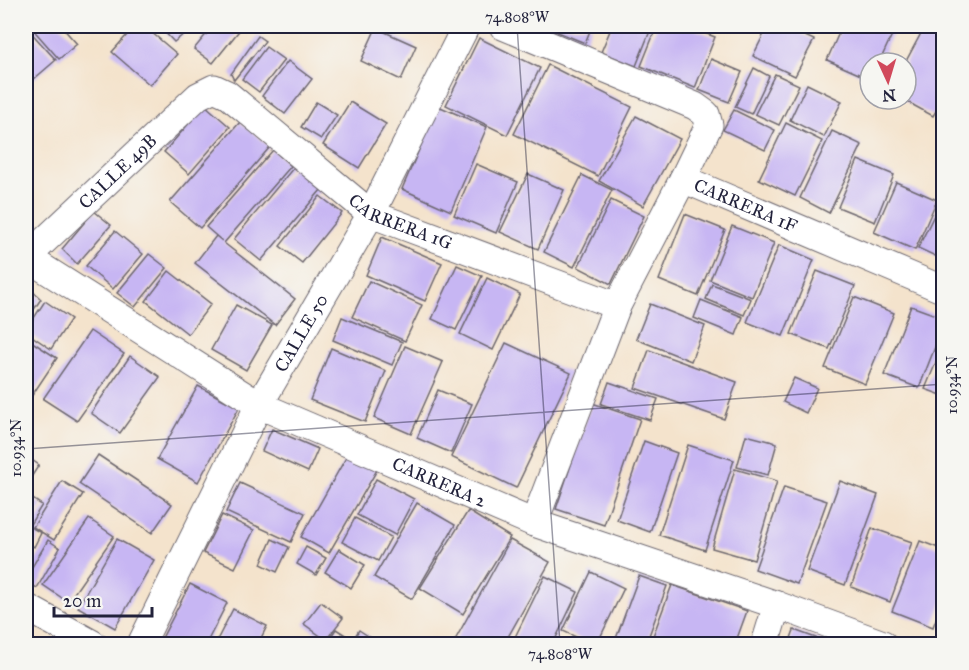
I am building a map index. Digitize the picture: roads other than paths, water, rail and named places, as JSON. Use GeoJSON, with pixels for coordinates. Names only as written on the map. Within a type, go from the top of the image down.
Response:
{"type":"FeatureCollection","features":[{"type":"Feature","properties":{"kind":"street","name":"CALLE 50"},"geometry":{"type":"LineString","coordinates":[[141,645],[259,405],[371,214],[466,26]]}},
{"type":"Feature","properties":{"kind":"street","name":"CARRERA 1F"},"geometry":{"type":"LineString","coordinates":[[503,26],[695,106],[706,114],[709,125],[683,179],[944,290]]}},
{"type":"Feature","properties":{"kind":"street","name":"CARRERA 1G"},"geometry":{"type":"LineString","coordinates":[[214,88],[227,94],[371,214],[617,306]]}},
{"type":"Feature","properties":{"kind":"street","name":"CALLE 49B"},"geometry":{"type":"LineString","coordinates":[[26,257],[198,96],[214,88]]}},
{"type":"Feature","properties":{"kind":"street"},"geometry":{"type":"LineString","coordinates":[[534,524],[617,306],[683,179]]}},
{"type":"Feature","properties":{"kind":"street","name":"CARRERA 2"},"geometry":{"type":"LineString","coordinates":[[26,257],[259,405],[534,524],[777,605],[883,645]]}},
{"type":"Feature","properties":{"kind":"street"},"geometry":{"type":"LineString","coordinates":[[765,645],[777,605]]}},
{"type":"Feature","properties":{"kind":"street"},"geometry":{"type":"LineString","coordinates":[[26,607],[93,645]]}}]}
